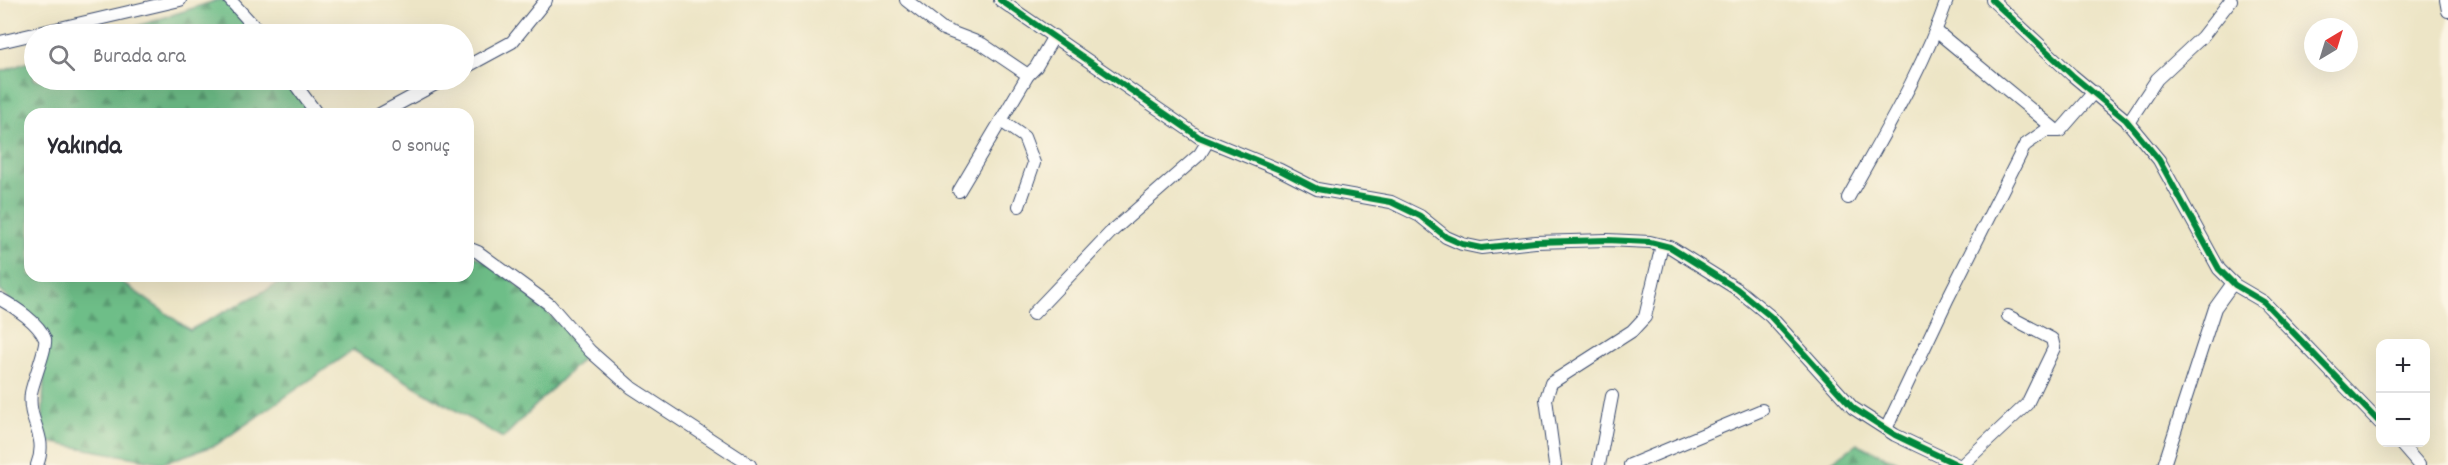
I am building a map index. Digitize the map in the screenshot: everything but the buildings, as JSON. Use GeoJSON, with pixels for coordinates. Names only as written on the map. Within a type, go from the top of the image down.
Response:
{"type":"FeatureCollection","features":[{"type":"Feature","properties":{"kind":"street"},"geometry":{"type":"LineString","coordinates":[[77,24],[180,0]]}},
{"type":"Feature","properties":{"kind":"street"},"geometry":{"type":"LineString","coordinates":[[230,0],[252,24]]}},
{"type":"Feature","properties":{"kind":"street"},"geometry":{"type":"LineString","coordinates":[[474,63],[512,42],[546,0]]}},
{"type":"Feature","properties":{"kind":"street"},"geometry":{"type":"LineString","coordinates":[[906,0],[943,28],[982,44],[1028,75]]}},
{"type":"Feature","properties":{"kind":"street"},"geometry":{"type":"LineString","coordinates":[[1000,0],[1199,137],[1280,170],[1317,189],[1391,202],[1420,216],[1446,237],[1462,244],[1481,248],[1535,242],[1607,240],[1650,242],[1670,247],[1737,289],[1762,310],[1853,408],[1886,429],[1960,465],[2027,404],[2054,348],[2052,339],[2008,316]]}},
{"type":"Feature","properties":{"kind":"street"},"geometry":{"type":"LineString","coordinates":[[1848,198],[1912,82],[1936,31],[1947,0]]}},
{"type":"Feature","properties":{"kind":"street"},"geometry":{"type":"LineString","coordinates":[[1992,0],[2072,75],[2128,123],[2159,160],[2219,269],[2233,283],[2264,302],[2376,419]]}},
{"type":"Feature","properties":{"kind":"street"},"geometry":{"type":"LineString","coordinates":[[2128,123],[2157,79],[2202,37],[2231,0]]}},
{"type":"Feature","properties":{"kind":"street"},"geometry":{"type":"LineString","coordinates":[[2446,0],[2448,11]]}},
{"type":"Feature","properties":{"kind":"street"},"geometry":{"type":"LineString","coordinates":[[1936,31],[2057,131]]}},
{"type":"Feature","properties":{"kind":"street"},"geometry":{"type":"LineString","coordinates":[[0,42],[24,36]]}},
{"type":"Feature","properties":{"kind":"street"},"geometry":{"type":"LineString","coordinates":[[959,191],[1054,36]]}},
{"type":"Feature","properties":{"kind":"street"},"geometry":{"type":"LineString","coordinates":[[299,90],[312,108]]}},
{"type":"Feature","properties":{"kind":"street"},"geometry":{"type":"LineString","coordinates":[[391,108],[424,90]]}},
{"type":"Feature","properties":{"kind":"street"},"geometry":{"type":"LineString","coordinates":[[1886,429],[2025,145],[2045,131],[2060,131],[2094,92]]}},
{"type":"Feature","properties":{"kind":"street"},"geometry":{"type":"LineString","coordinates":[[1001,121],[1024,137],[1034,163],[1019,206]]}},
{"type":"Feature","properties":{"kind":"street"},"geometry":{"type":"LineString","coordinates":[[1033,314],[1110,233],[1200,154],[1208,141]]}},
{"type":"Feature","properties":{"kind":"street"},"geometry":{"type":"LineString","coordinates":[[1555,465],[1546,399],[1551,383],[1632,331],[1646,317],[1662,245]]}},
{"type":"Feature","properties":{"kind":"street"},"geometry":{"type":"LineString","coordinates":[[474,250],[549,304],[590,351],[632,388],[750,465]]}},
{"type":"Feature","properties":{"kind":"street"},"geometry":{"type":"LineString","coordinates":[[2163,465],[2215,308],[2233,283]]}},
{"type":"Feature","properties":{"kind":"street"},"geometry":{"type":"LineString","coordinates":[[0,299],[12,305],[37,328],[45,339],[45,347],[31,392],[30,407],[42,441],[42,453],[37,465]]}},
{"type":"Feature","properties":{"kind":"street"},"geometry":{"type":"LineString","coordinates":[[1599,465],[1612,396]]}},
{"type":"Feature","properties":{"kind":"street"},"geometry":{"type":"LineString","coordinates":[[1630,465],[1762,410]]}},
{"type":"Feature","properties":{"kind":"street"},"geometry":{"type":"LineString","coordinates":[[2404,447],[2420,465]]}},
{"type":"Feature","properties":{"kind":"green space"},"geometry":{"type":"Polygon","coordinates":[[[218,0],[229,0],[247,24],[144,24],[218,0]]]}},
{"type":"Feature","properties":{"kind":"green space"},"geometry":{"type":"Polygon","coordinates":[[[24,64],[24,90],[297,90],[310,108],[24,108],[24,282],[122,282],[190,330],[282,282],[474,282],[474,256],[496,266],[590,351],[503,438],[353,350],[216,445],[163,463],[42,441],[45,339],[0,290],[0,72],[24,64]]]}},
{"type":"Feature","properties":{"kind":"green space"},"geometry":{"type":"Polygon","coordinates":[[[1857,444],[1902,464],[1903,465],[1828,465],[1857,444]]]}},
{"type":"Feature","properties":{"kind":"cycle path"},"geometry":{"type":"LineString","coordinates":[[1000,0],[1199,137],[1280,170],[1317,189],[1391,202],[1420,216],[1446,237],[1462,244],[1481,248],[1535,242],[1607,240],[1650,242],[1670,247],[1737,289],[1770,316],[1853,408],[1895,435],[1958,465]]}},
{"type":"Feature","properties":{"kind":"cycle path"},"geometry":{"type":"LineString","coordinates":[[1992,0],[2072,75],[2126,120],[2159,160],[2219,269],[2235,285],[2264,302],[2376,419]]}}]}
